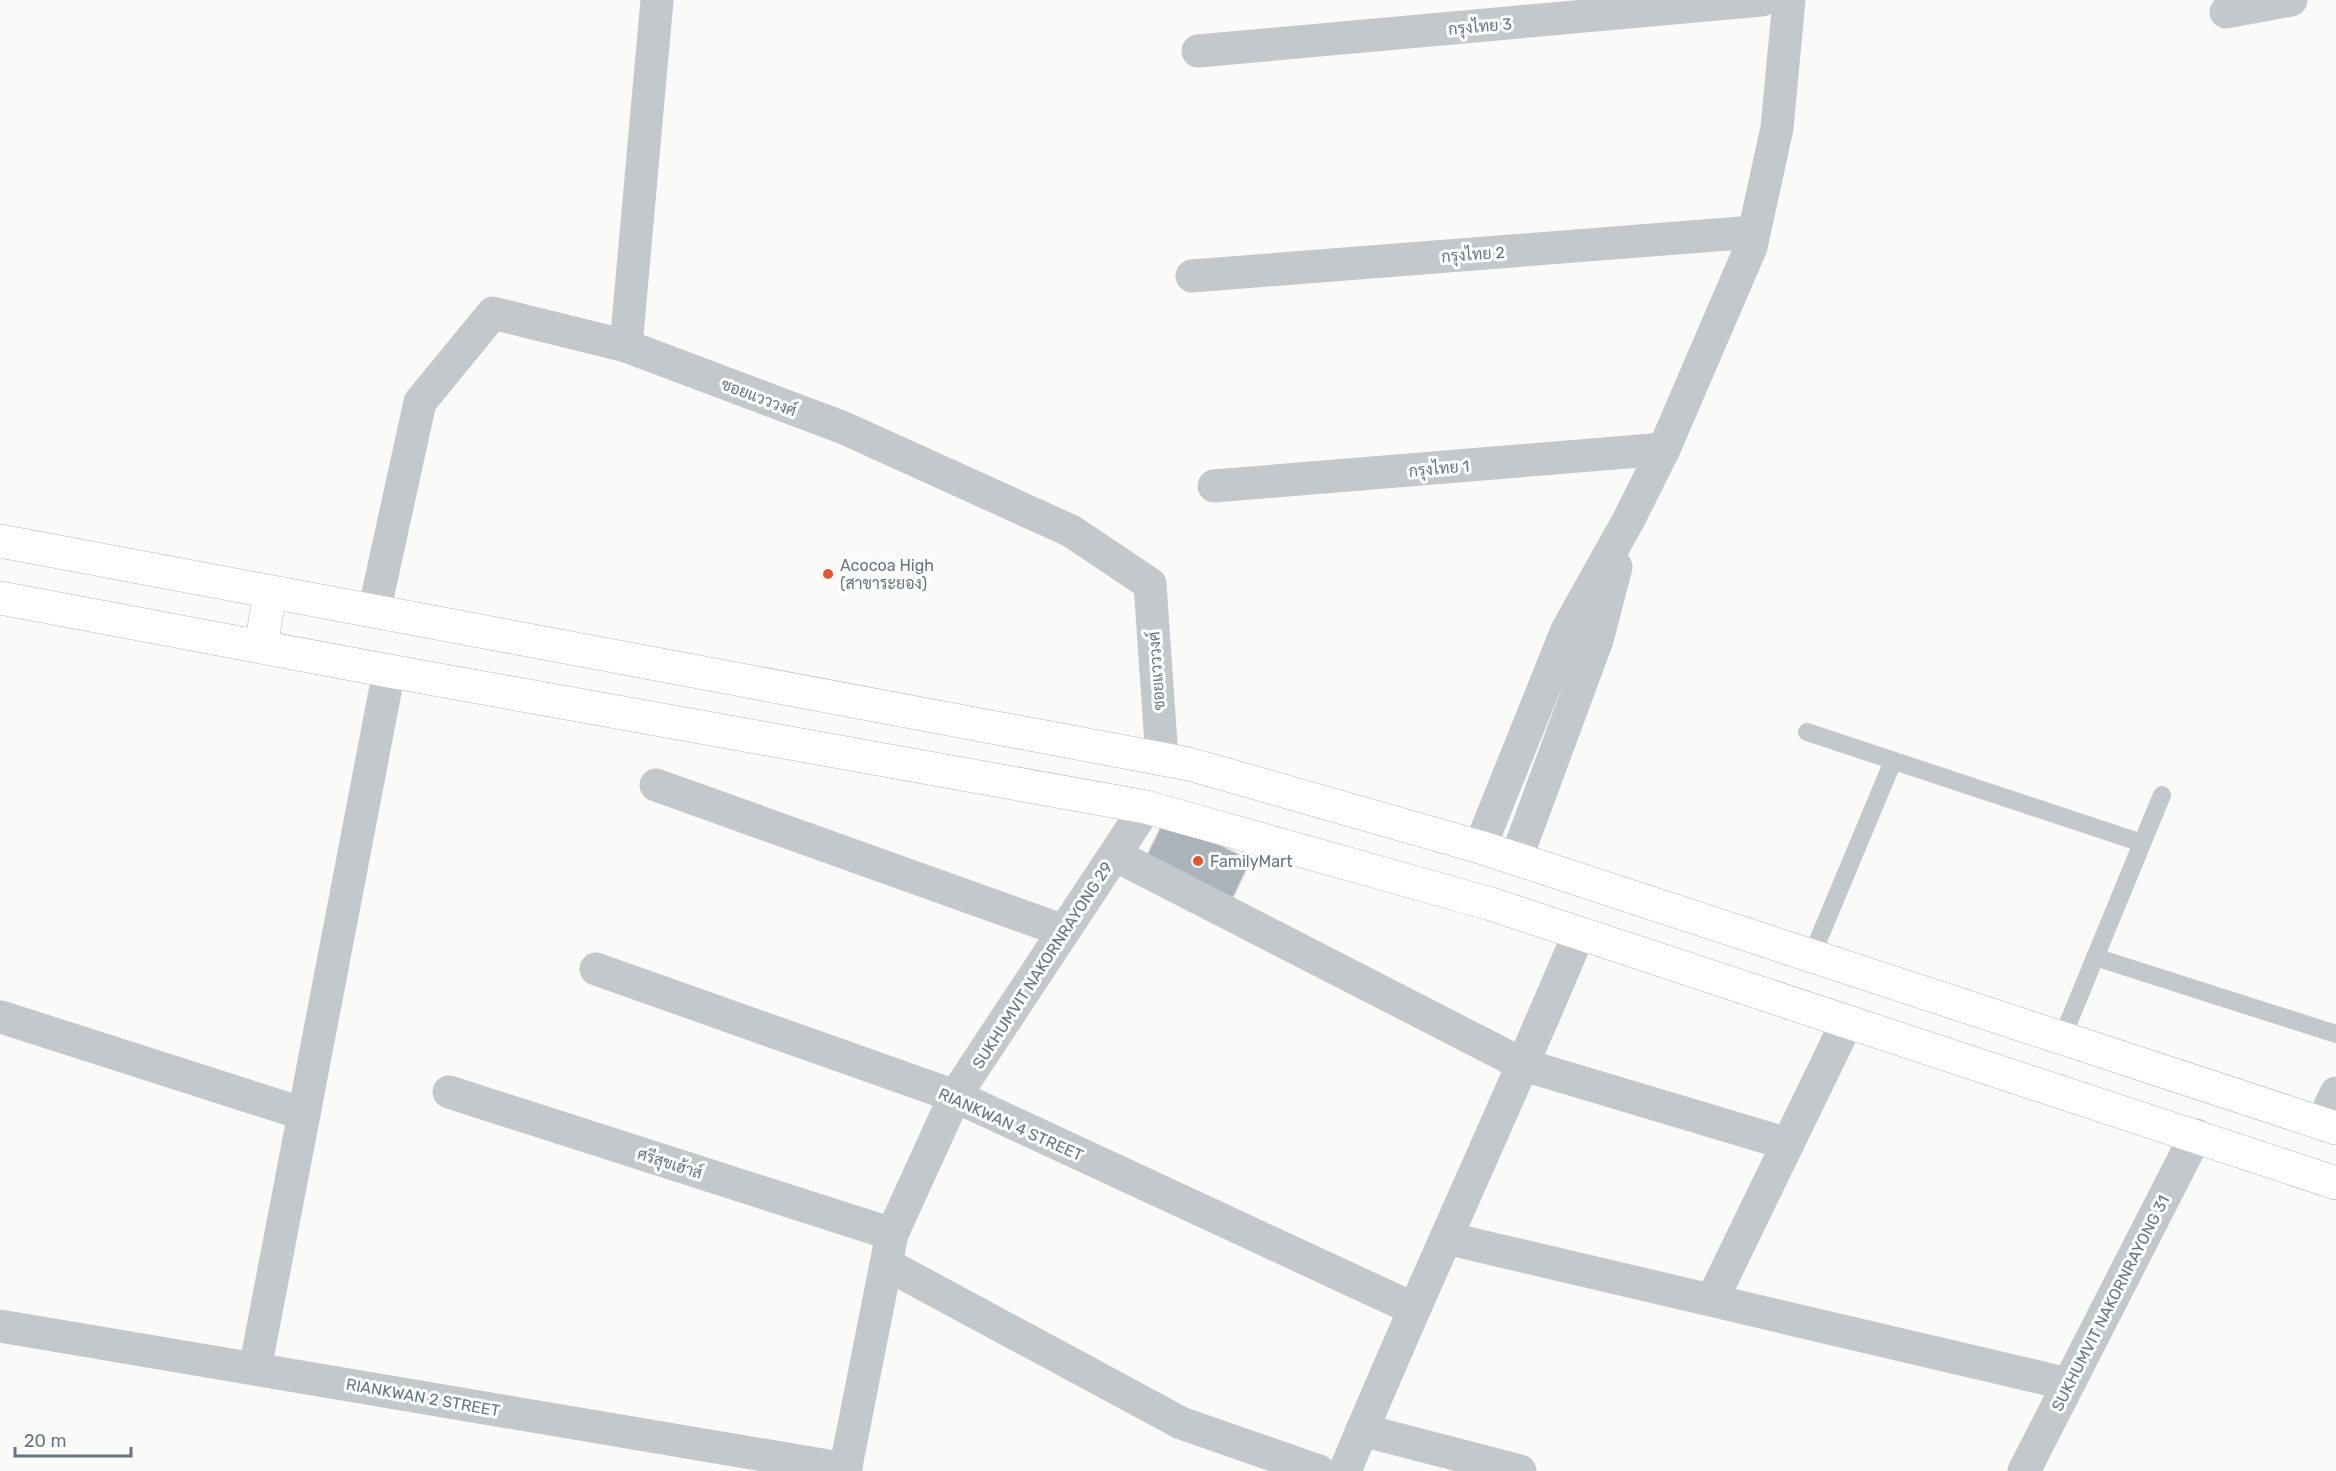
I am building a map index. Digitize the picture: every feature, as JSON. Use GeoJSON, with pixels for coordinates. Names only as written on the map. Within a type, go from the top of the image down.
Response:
{"type":"FeatureCollection","features":[{"type":"Feature","properties":{"kind":"street"},"geometry":{"type":"LineString","coordinates":[[626,346],[657,0]]}},
{"type":"Feature","properties":{"kind":"street","name":"กรุงไทย 3"},"geometry":{"type":"LineString","coordinates":[[1198,51],[1762,0]]}},
{"type":"Feature","properties":{"kind":"street"},"geometry":{"type":"LineString","coordinates":[[1480,847],[1567,630],[1628,521],[1664,449],[1751,247],[1778,128],[1789,0]]}},
{"type":"Feature","properties":{"kind":"street"},"geometry":{"type":"LineString","coordinates":[[2226,12],[2291,0]]}},
{"type":"Feature","properties":{"kind":"street","name":"กรุงไทย 2"},"geometry":{"type":"LineString","coordinates":[[1192,276],[1755,232]]}},
{"type":"Feature","properties":{"kind":"street","name":"ซอยแวววงศ์"},"geometry":{"type":"LineString","coordinates":[[374,612],[420,402],[493,313],[626,346],[844,428],[1071,531],[1150,584],[1162,759]]}},
{"type":"Feature","properties":{"kind":"street","name":"กรุงไทย 1"},"geometry":{"type":"LineString","coordinates":[[1214,486],[1664,449]]}},
{"type":"Feature","properties":{"kind":"street"},"geometry":{"type":"LineString","coordinates":[[1515,859],[1597,640],[1628,521]]}},
{"type":"Feature","properties":{"kind":"street"},"geometry":{"type":"LineString","coordinates":[[0,541],[1189,764],[1480,847],[2329,1126],[2336,1093]]}},
{"type":"Feature","properties":{"kind":"street"},"geometry":{"type":"LineString","coordinates":[[261,646],[270,593]]}},
{"type":"Feature","properties":{"kind":"street"},"geometry":{"type":"LineString","coordinates":[[0,598],[389,671],[1146,807],[1491,904],[2336,1183]]}},
{"type":"Feature","properties":{"kind":"street"},"geometry":{"type":"LineString","coordinates":[[255,1369],[389,671]]}},
{"type":"Feature","properties":{"kind":"street"},"geometry":{"type":"LineString","coordinates":[[657,785],[1064,931]]}},
{"type":"Feature","properties":{"kind":"street","name":"SUKHUMVIT NAKORNRAYONG 29"},"geometry":{"type":"LineString","coordinates":[[846,1470],[889,1249],[955,1096],[1146,807]]}},
{"type":"Feature","properties":{"kind":"street"},"geometry":{"type":"LineString","coordinates":[[1115,855],[1524,1065],[1788,1144]]}},
{"type":"Feature","properties":{"kind":"street"},"geometry":{"type":"LineString","coordinates":[[1345,1471],[1414,1309],[1524,1065],[1579,933]]}},
{"type":"Feature","properties":{"kind":"street","name":"RIANKWAN 4 STREET"},"geometry":{"type":"LineString","coordinates":[[596,969],[955,1096],[1414,1309]]}},
{"type":"Feature","properties":{"kind":"street"},"geometry":{"type":"LineString","coordinates":[[1,1017],[304,1114]]}},
{"type":"Feature","properties":{"kind":"street"},"geometry":{"type":"LineString","coordinates":[[1712,1300],[1847,1022]]}},
{"type":"Feature","properties":{"kind":"street","name":"ศรีสุขเฮ้าส์"},"geometry":{"type":"LineString","coordinates":[[448,1092],[889,1249],[1181,1423],[1319,1471]]}},
{"type":"Feature","properties":{"kind":"street","name":"SUKHUMVIT NAKORNRAYONG 31"},"geometry":{"type":"LineString","coordinates":[[2024,1471],[2196,1135]]}},
{"type":"Feature","properties":{"kind":"street"},"geometry":{"type":"LineString","coordinates":[[1446,1238],[2068,1384]]}},
{"type":"Feature","properties":{"kind":"street","name":"RIANKWAN 2 STREET"},"geometry":{"type":"LineString","coordinates":[[0,1326],[846,1470]]}},
{"type":"Feature","properties":{"kind":"street"},"geometry":{"type":"LineString","coordinates":[[1362,1430],[1520,1471]]}},
{"type":"Feature","properties":{"kind":"lane"},"geometry":{"type":"LineString","coordinates":[[1807,732],[2142,843]]}},
{"type":"Feature","properties":{"kind":"lane"},"geometry":{"type":"LineString","coordinates":[[1812,955],[1893,761]]}},
{"type":"Feature","properties":{"kind":"lane"},"geometry":{"type":"LineString","coordinates":[[2062,1038],[2162,795]]}},
{"type":"Feature","properties":{"kind":"lane"},"geometry":{"type":"LineString","coordinates":[[2095,957],[2336,1034]]}},
{"type":"Feature","properties":{"kind":"building","name":"FamilyMart"},"geometry":{"type":"Polygon","coordinates":[[[1165,818],[1251,860],[1230,904],[1144,861],[1165,818]]]}},
{"type":"Feature","properties":{"kind":"place","name":"Acocoa High (สาขาระยอง)"},"geometry":{"type":"Point","coordinates":[828,574]}},
{"type":"Feature","properties":{"kind":"place","name":"FamilyMart"},"geometry":{"type":"Point","coordinates":[1198,861]}}]}
